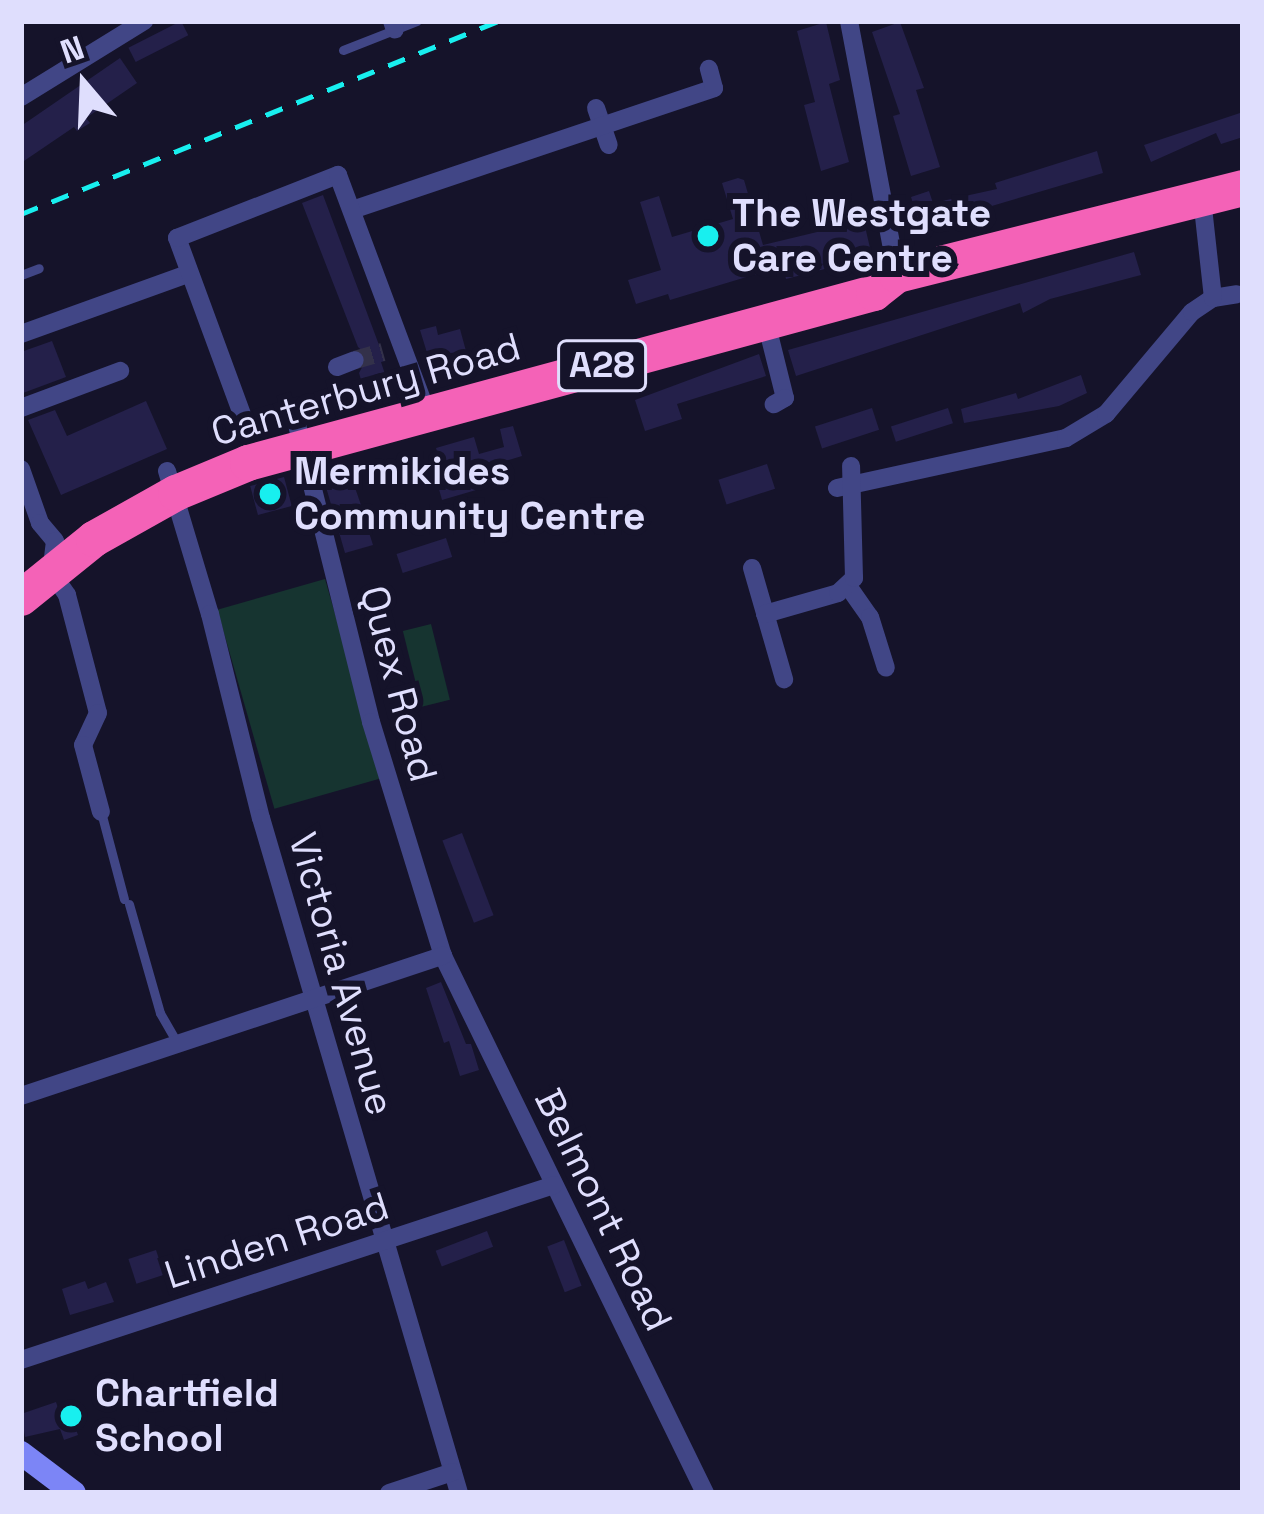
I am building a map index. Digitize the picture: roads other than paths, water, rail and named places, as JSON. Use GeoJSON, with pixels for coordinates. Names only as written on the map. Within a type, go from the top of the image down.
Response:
{"type":"FeatureCollection","features":[{"type":"Feature","properties":{"kind":"highway","name":"Canterbury Road"},"geometry":{"type":"LineString","coordinates":[[21,598],[42,560],[94,539],[171,482],[300,436],[658,339],[868,271],[897,275],[1243,188]]}},
{"type":"Feature","properties":{"kind":"highway","name":"Canterbury Road"},"geometry":{"type":"LineString","coordinates":[[658,339],[766,322],[874,292],[897,275]]}},
{"type":"Feature","properties":{"kind":"street"},"geometry":{"type":"LineString","coordinates":[[21,97],[144,21]]}},
{"type":"Feature","properties":{"kind":"street"},"geometry":{"type":"LineString","coordinates":[[849,21],[897,275]]}},
{"type":"Feature","properties":{"kind":"street"},"geometry":{"type":"LineString","coordinates":[[352,210],[714,88],[709,69]]}},
{"type":"Feature","properties":{"kind":"street"},"geometry":{"type":"LineString","coordinates":[[243,417],[176,238],[338,175],[424,402]]}},
{"type":"Feature","properties":{"kind":"street"},"geometry":{"type":"LineString","coordinates":[[1202,198],[1213,298]]}},
{"type":"Feature","properties":{"kind":"street"},"geometry":{"type":"LineString","coordinates":[[21,334],[188,274]]}},
{"type":"Feature","properties":{"kind":"street"},"geometry":{"type":"LineString","coordinates":[[765,614],[848,586],[856,570],[848,479],[1088,428],[1106,414],[1192,312],[1213,298],[1237,294]]}},
{"type":"Feature","properties":{"kind":"street"},"geometry":{"type":"LineString","coordinates":[[766,322],[784,398],[774,404]]}},
{"type":"Feature","properties":{"kind":"street"},"geometry":{"type":"LineString","coordinates":[[382,352],[405,345]]}},
{"type":"Feature","properties":{"kind":"street"},"geometry":{"type":"LineString","coordinates":[[21,408],[120,371]]}},
{"type":"Feature","properties":{"kind":"street","name":"Quex Road"},"geometry":{"type":"LineString","coordinates":[[300,436],[329,524],[386,777],[443,956]]}},
{"type":"Feature","properties":{"kind":"street"},"geometry":{"type":"LineString","coordinates":[[21,469],[40,523],[42,560],[67,595],[98,713],[82,746],[101,812]]}},
{"type":"Feature","properties":{"kind":"street","name":"Victoria Avenue"},"geometry":{"type":"LineString","coordinates":[[171,482],[459,1493]]}},
{"type":"Feature","properties":{"kind":"street"},"geometry":{"type":"LineString","coordinates":[[752,568],[784,679]]}},
{"type":"Feature","properties":{"kind":"street"},"geometry":{"type":"LineString","coordinates":[[848,586],[870,617],[886,668]]}},
{"type":"Feature","properties":{"kind":"street"},"geometry":{"type":"LineString","coordinates":[[21,1096],[443,956]]}},
{"type":"Feature","properties":{"kind":"street","name":"Belmont Road"},"geometry":{"type":"LineString","coordinates":[[443,956],[705,1493]]}},
{"type":"Feature","properties":{"kind":"street","name":"Linden Road"},"geometry":{"type":"LineString","coordinates":[[21,1360],[554,1185]]}},
{"type":"Feature","properties":{"kind":"street"},"geometry":{"type":"LineString","coordinates":[[21,1454],[74,1493]]}},
{"type":"Feature","properties":{"kind":"street"},"geometry":{"type":"LineString","coordinates":[[389,1493],[453,1472]]}},
{"type":"Feature","properties":{"kind":"lane"},"geometry":{"type":"LineString","coordinates":[[343,50],[393,26],[417,21]]}},
{"type":"Feature","properties":{"kind":"lane"},"geometry":{"type":"LineString","coordinates":[[21,275],[39,268]]}},
{"type":"Feature","properties":{"kind":"lane"},"geometry":{"type":"LineString","coordinates":[[101,812],[160,1013],[178,1044]]}},
{"type":"Feature","properties":{"kind":"tunnel"},"geometry":{"type":"LineString","coordinates":[[355,360],[383,352]]}},
{"type":"Feature","properties":{"kind":"railway"},"geometry":{"type":"LineString","coordinates":[[21,214],[498,21]]}},
{"type":"Feature","properties":{"kind":"place","name":"The Westgate Care Centre"},"geometry":{"type":"Point","coordinates":[708,236]}},
{"type":"Feature","properties":{"kind":"place","name":"Mermikides Community Centre"},"geometry":{"type":"Point","coordinates":[270,494]}},
{"type":"Feature","properties":{"kind":"place","name":"Chartfield School"},"geometry":{"type":"Point","coordinates":[71,1416]}}]}
